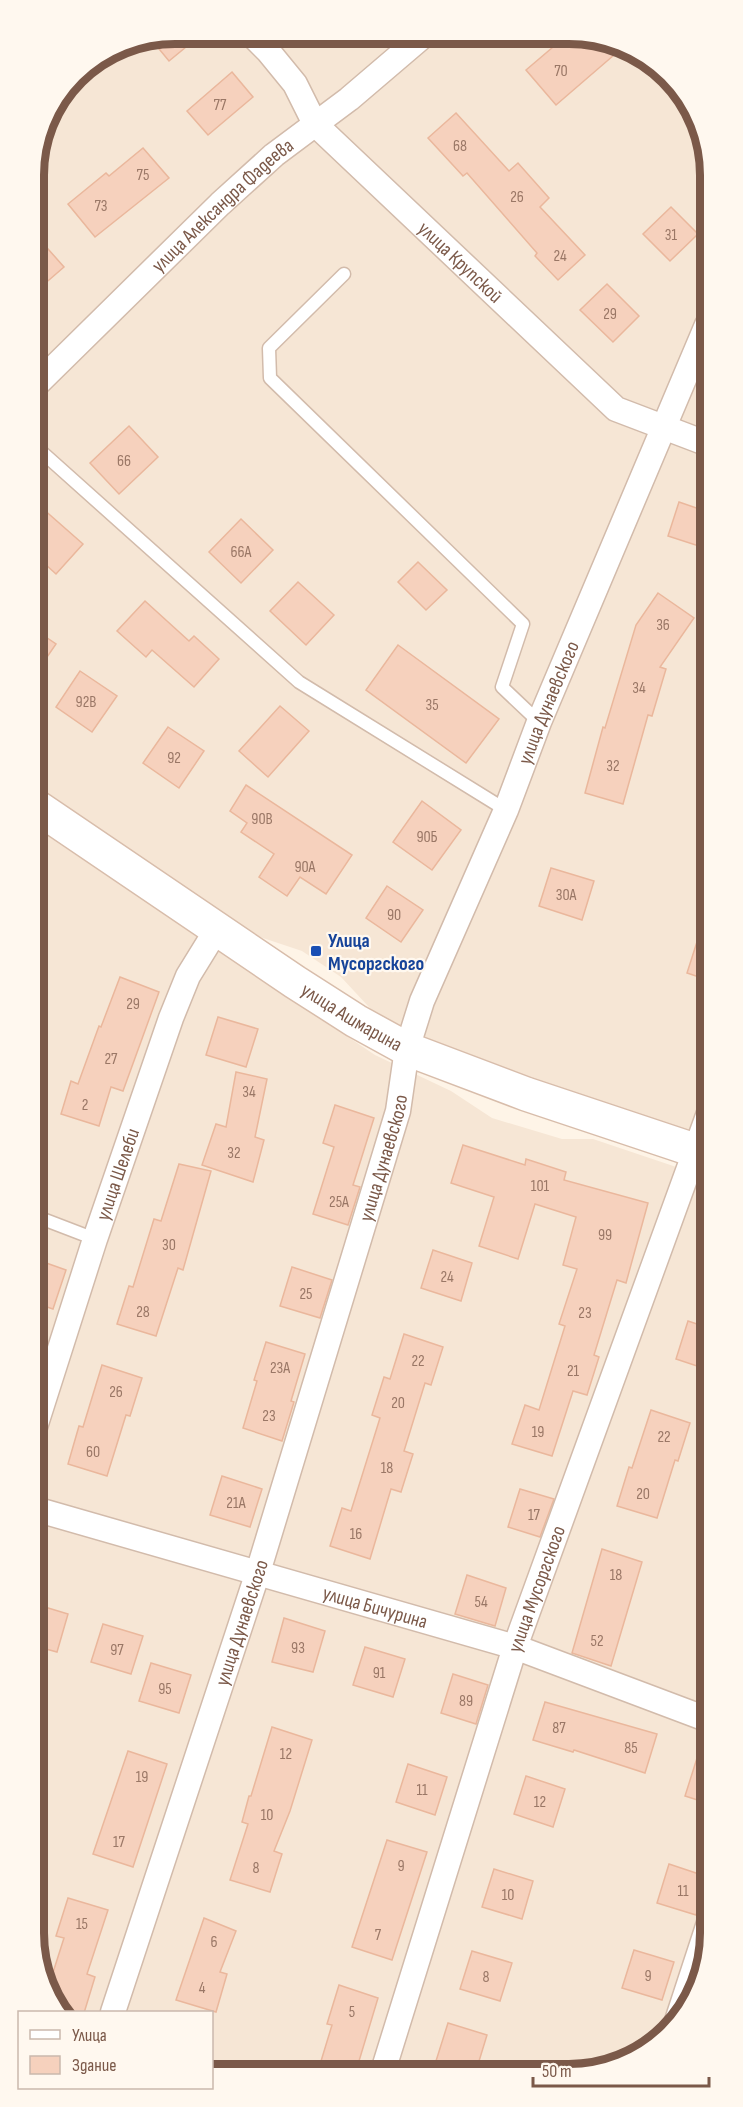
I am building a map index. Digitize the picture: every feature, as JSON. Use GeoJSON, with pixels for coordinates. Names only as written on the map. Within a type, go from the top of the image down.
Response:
{"type":"FeatureCollection","features":[{"type":"Feature","properties":{"kind":"street","name":"улица Крупской"},"geometry":{"type":"LineString","coordinates":[[260,44],[295,84],[315,123],[616,409],[700,441]]}},
{"type":"Feature","properties":{"kind":"street","name":"улица Александра Фадеева"},"geometry":{"type":"LineString","coordinates":[[44,377],[220,204],[274,155],[349,99],[413,44]]}},
{"type":"Feature","properties":{"kind":"street","name":"улица Дунаевского"},"geometry":{"type":"LineString","coordinates":[[114,2011],[258,1572],[398,1111],[407,1049],[422,1002],[506,810],[539,722],[700,341]]}},
{"type":"Feature","properties":{"kind":"street","name":"улица Ашмарина"},"geometry":{"type":"LineString","coordinates":[[44,812],[295,982],[356,1021],[407,1049],[526,1094],[699,1151]]}},
{"type":"Feature","properties":{"kind":"street","name":"улица Шелеби"},"geometry":{"type":"LineString","coordinates":[[44,1399],[95,1239],[171,1018],[188,976],[217,929]]}},
{"type":"Feature","properties":{"kind":"street","name":"улица Мусоргского"},"geometry":{"type":"LineString","coordinates":[[385,2064],[515,1647],[699,1159]]}},
{"type":"Feature","properties":{"kind":"street","name":"улица Бичурина"},"geometry":{"type":"LineString","coordinates":[[44,1512],[515,1647],[699,1716]]}},
{"type":"Feature","properties":{"kind":"street"},"geometry":{"type":"LineString","coordinates":[[689,1985],[695,1966]]}},
{"type":"Feature","properties":{"kind":"lane"},"geometry":{"type":"LineString","coordinates":[[344,274],[269,348],[270,378],[523,624],[502,687],[539,722]]}},
{"type":"Feature","properties":{"kind":"lane"},"geometry":{"type":"LineString","coordinates":[[44,453],[299,682],[506,810]]}},
{"type":"Feature","properties":{"kind":"lane"},"geometry":{"type":"LineString","coordinates":[[44,1219],[95,1239]]}},
{"type":"Feature","properties":{"kind":"shaded area"},"geometry":{"type":"Polygon","coordinates":[[[166,44],[568,44],[594,46],[619,53],[648,71],[661,82],[677,102],[693,133],[700,175],[699,1139],[473,1061],[381,1020],[341,977],[302,951],[248,933],[44,790],[44,166],[53,124],[71,95],[95,71],[124,53],[149,46],[166,44]]]}},
{"type":"Feature","properties":{"kind":"shaded area"},"geometry":{"type":"Polygon","coordinates":[[[44,834],[375,1055],[451,1091],[492,1118],[562,1139],[593,1139],[699,1175],[699,1941],[695,1966],[686,1990],[667,2019],[634,2046],[610,2057],[568,2064],[213,2064],[213,2011],[70,2011],[61,1998],[50,1974],[44,1932],[44,834]]]}},
{"type":"Feature","properties":{"kind":"building"},"geometry":{"type":"Polygon","coordinates":[[[190,44],[169,61],[156,45],[190,44]]]}},
{"type":"Feature","properties":{"kind":"building"},"geometry":{"type":"Polygon","coordinates":[[[557,44],[594,46],[617,52],[556,105],[526,70],[557,44]]]}},
{"type":"Feature","properties":{"kind":"building"},"geometry":{"type":"Polygon","coordinates":[[[232,72],[253,97],[208,135],[187,111],[232,72]]]}},
{"type":"Feature","properties":{"kind":"building"},"geometry":{"type":"Polygon","coordinates":[[[456,113],[509,171],[518,163],[549,198],[540,207],[585,255],[558,280],[535,256],[537,253],[467,173],[463,176],[428,138],[456,113]]]}},
{"type":"Feature","properties":{"kind":"building"},"geometry":{"type":"Polygon","coordinates":[[[143,148],[169,178],[95,237],[68,204],[106,173],[109,176],[143,148]]]}},
{"type":"Feature","properties":{"kind":"building"},"geometry":{"type":"Polygon","coordinates":[[[671,207],[698,234],[670,261],[643,234],[671,207]]]}},
{"type":"Feature","properties":{"kind":"building"},"geometry":{"type":"Polygon","coordinates":[[[44,244],[64,267],[44,284],[44,244]]]}},
{"type":"Feature","properties":{"kind":"building"},"geometry":{"type":"Polygon","coordinates":[[[607,284],[639,316],[613,342],[580,310],[607,284]]]}},
{"type":"Feature","properties":{"kind":"building"},"geometry":{"type":"Polygon","coordinates":[[[129,426],[158,457],[119,494],[90,463],[129,426]]]}},
{"type":"Feature","properties":{"kind":"building"},"geometry":{"type":"Polygon","coordinates":[[[679,502],[700,509],[700,546],[668,536],[679,502]]]}},
{"type":"Feature","properties":{"kind":"building"},"geometry":{"type":"Polygon","coordinates":[[[44,510],[83,544],[56,574],[44,563],[44,510]]]}},
{"type":"Feature","properties":{"kind":"building"},"geometry":{"type":"Polygon","coordinates":[[[241,519],[273,550],[241,583],[209,552],[241,519]]]}},
{"type":"Feature","properties":{"kind":"building"},"geometry":{"type":"Polygon","coordinates":[[[418,562],[447,590],[426,610],[398,582],[418,562]]]}},
{"type":"Feature","properties":{"kind":"building"},"geometry":{"type":"Polygon","coordinates":[[[298,582],[334,615],[306,645],[270,611],[298,582]]]}},
{"type":"Feature","properties":{"kind":"building"},"geometry":{"type":"Polygon","coordinates":[[[658,593],[694,618],[660,667],[666,669],[652,716],[648,715],[623,804],[585,793],[603,727],[605,728],[636,625],[658,593]]]}},
{"type":"Feature","properties":{"kind":"building"},"geometry":{"type":"Polygon","coordinates":[[[145,601],[189,641],[194,636],[219,659],[194,687],[152,650],[146,657],[117,631],[145,601]]]}},
{"type":"Feature","properties":{"kind":"building"},"geometry":{"type":"Polygon","coordinates":[[[44,636],[56,644],[44,661],[44,636]]]}},
{"type":"Feature","properties":{"kind":"building"},"geometry":{"type":"Polygon","coordinates":[[[398,645],[499,719],[466,763],[366,690],[398,645]]]}},
{"type":"Feature","properties":{"kind":"building"},"geometry":{"type":"Polygon","coordinates":[[[80,671],[117,696],[92,732],[56,707],[80,671]]]}},
{"type":"Feature","properties":{"kind":"building"},"geometry":{"type":"Polygon","coordinates":[[[280,706],[309,731],[268,777],[239,751],[280,706]]]}},
{"type":"Feature","properties":{"kind":"building"},"geometry":{"type":"Polygon","coordinates":[[[168,727],[204,751],[179,788],[143,763],[168,727]]]}},
{"type":"Feature","properties":{"kind":"building"},"geometry":{"type":"Polygon","coordinates":[[[246,785],[352,855],[326,894],[300,877],[287,896],[259,877],[274,854],[241,832],[247,823],[230,811],[246,785]]]}},
{"type":"Feature","properties":{"kind":"building"},"geometry":{"type":"Polygon","coordinates":[[[422,801],[461,830],[432,870],[393,842],[422,801]]]}},
{"type":"Feature","properties":{"kind":"building"},"geometry":{"type":"Polygon","coordinates":[[[551,868],[594,881],[582,920],[539,906],[551,868]]]}},
{"type":"Feature","properties":{"kind":"building"},"geometry":{"type":"Polygon","coordinates":[[[387,886],[423,910],[401,942],[366,918],[387,886]]]}},
{"type":"Feature","properties":{"kind":"building"},"geometry":{"type":"Polygon","coordinates":[[[700,934],[700,977],[687,973],[700,934]]]}},
{"type":"Feature","properties":{"kind":"building"},"geometry":{"type":"Polygon","coordinates":[[[120,977],[159,992],[123,1091],[111,1087],[99,1126],[61,1114],[71,1081],[78,1084],[120,977]]]}},
{"type":"Feature","properties":{"kind":"building"},"geometry":{"type":"Polygon","coordinates":[[[218,1017],[258,1029],[246,1067],[206,1055],[218,1017]]]}},
{"type":"Feature","properties":{"kind":"building"},"geometry":{"type":"Polygon","coordinates":[[[236,1072],[267,1079],[255,1137],[264,1140],[253,1182],[202,1165],[216,1124],[226,1127],[236,1072]]]}},
{"type":"Feature","properties":{"kind":"building"},"geometry":{"type":"Polygon","coordinates":[[[335,1105],[374,1118],[353,1185],[360,1187],[348,1225],[313,1214],[334,1147],[323,1143],[335,1105]]]}},
{"type":"Feature","properties":{"kind":"building"},"geometry":{"type":"Polygon","coordinates":[[[463,1145],[525,1165],[526,1159],[566,1172],[564,1180],[648,1203],[626,1283],[617,1280],[594,1355],[599,1357],[587,1395],[573,1391],[552,1456],[512,1444],[525,1405],[539,1410],[565,1326],[559,1324],[577,1269],[563,1265],[576,1217],[535,1204],[518,1259],[479,1246],[494,1197],[451,1183],[463,1145]]]}},
{"type":"Feature","properties":{"kind":"building"},"geometry":{"type":"Polygon","coordinates":[[[179,1164],[211,1171],[183,1270],[178,1268],[156,1336],[117,1324],[129,1286],[133,1287],[154,1219],[161,1221],[179,1164]]]}},
{"type":"Feature","properties":{"kind":"building"},"geometry":{"type":"Polygon","coordinates":[[[433,1250],[472,1263],[461,1301],[421,1288],[433,1250]]]}},
{"type":"Feature","properties":{"kind":"building"},"geometry":{"type":"Polygon","coordinates":[[[44,1262],[66,1270],[53,1309],[44,1306],[44,1262]]]}},
{"type":"Feature","properties":{"kind":"building"},"geometry":{"type":"Polygon","coordinates":[[[292,1267],[332,1280],[320,1318],[280,1306],[292,1267]]]}},
{"type":"Feature","properties":{"kind":"building"},"geometry":{"type":"Polygon","coordinates":[[[688,1321],[699,1325],[699,1367],[676,1359],[688,1321]]]}},
{"type":"Feature","properties":{"kind":"building"},"geometry":{"type":"Polygon","coordinates":[[[404,1334],[443,1347],[431,1385],[425,1383],[404,1451],[413,1454],[401,1492],[391,1489],[370,1559],[330,1546],[342,1508],[351,1511],[380,1418],[372,1415],[384,1377],[390,1379],[404,1334]]]}},
{"type":"Feature","properties":{"kind":"building"},"geometry":{"type":"Polygon","coordinates":[[[266,1342],[305,1354],[282,1441],[243,1428],[266,1342]]]}},
{"type":"Feature","properties":{"kind":"building"},"geometry":{"type":"Polygon","coordinates":[[[102,1365],[142,1378],[130,1416],[126,1415],[107,1476],[68,1464],[79,1426],[83,1427],[102,1365]]]}},
{"type":"Feature","properties":{"kind":"building"},"geometry":{"type":"Polygon","coordinates":[[[651,1410],[690,1423],[678,1461],[675,1460],[657,1518],[617,1506],[651,1410]]]}},
{"type":"Feature","properties":{"kind":"building"},"geometry":{"type":"Polygon","coordinates":[[[222,1476],[262,1489],[250,1527],[210,1515],[222,1476]]]}},
{"type":"Feature","properties":{"kind":"building"},"geometry":{"type":"Polygon","coordinates":[[[520,1489],[554,1499],[540,1537],[508,1527],[520,1489]]]}},
{"type":"Feature","properties":{"kind":"building"},"geometry":{"type":"Polygon","coordinates":[[[602,1549],[642,1562],[611,1666],[572,1653],[602,1549]]]}},
{"type":"Feature","properties":{"kind":"building"},"geometry":{"type":"Polygon","coordinates":[[[467,1575],[506,1588],[495,1626],[455,1614],[467,1575]]]}},
{"type":"Feature","properties":{"kind":"building"},"geometry":{"type":"Polygon","coordinates":[[[44,1607],[68,1614],[57,1652],[44,1648],[44,1607]]]}},
{"type":"Feature","properties":{"kind":"building"},"geometry":{"type":"Polygon","coordinates":[[[284,1618],[325,1631],[313,1672],[272,1662],[284,1618]]]}},
{"type":"Feature","properties":{"kind":"building"},"geometry":{"type":"Polygon","coordinates":[[[103,1624],[143,1636],[131,1674],[91,1662],[103,1624]]]}},
{"type":"Feature","properties":{"kind":"building"},"geometry":{"type":"Polygon","coordinates":[[[365,1647],[405,1659],[393,1697],[353,1685],[365,1647]]]}},
{"type":"Feature","properties":{"kind":"building"},"geometry":{"type":"Polygon","coordinates":[[[151,1663],[191,1675],[179,1713],[139,1701],[151,1663]]]}},
{"type":"Feature","properties":{"kind":"building"},"geometry":{"type":"Polygon","coordinates":[[[453,1674],[488,1685],[476,1724],[441,1713],[453,1674]]]}},
{"type":"Feature","properties":{"kind":"building"},"geometry":{"type":"Polygon","coordinates":[[[545,1702],[657,1734],[645,1773],[574,1750],[573,1752],[533,1740],[545,1702]]]}},
{"type":"Feature","properties":{"kind":"building"},"geometry":{"type":"Polygon","coordinates":[[[272,1727],[312,1740],[290,1811],[274,1851],[282,1854],[270,1892],[230,1880],[248,1824],[242,1822],[249,1796],[251,1796],[272,1727]]]}},
{"type":"Feature","properties":{"kind":"building"},"geometry":{"type":"Polygon","coordinates":[[[128,1751],[167,1764],[133,1867],[93,1854],[128,1751]]]}},
{"type":"Feature","properties":{"kind":"building"},"geometry":{"type":"Polygon","coordinates":[[[699,1752],[699,1801],[685,1796],[699,1752]]]}},
{"type":"Feature","properties":{"kind":"building"},"geometry":{"type":"Polygon","coordinates":[[[408,1764],[447,1777],[435,1815],[396,1802],[408,1764]]]}},
{"type":"Feature","properties":{"kind":"building"},"geometry":{"type":"Polygon","coordinates":[[[526,1776],[565,1789],[553,1827],[514,1814],[526,1776]]]}},
{"type":"Feature","properties":{"kind":"building"},"geometry":{"type":"Polygon","coordinates":[[[387,1840],[427,1852],[392,1960],[352,1947],[387,1840]]]}},
{"type":"Feature","properties":{"kind":"building"},"geometry":{"type":"Polygon","coordinates":[[[669,1864],[699,1874],[699,1905],[696,1915],[657,1903],[669,1864]]]}},
{"type":"Feature","properties":{"kind":"building"},"geometry":{"type":"Polygon","coordinates":[[[494,1869],[533,1881],[522,1919],[482,1907],[494,1869]]]}},
{"type":"Feature","properties":{"kind":"building"},"geometry":{"type":"Polygon","coordinates":[[[68,1898],[108,1910],[87,1974],[95,1977],[85,2011],[70,2011],[53,1983],[51,1978],[64,1938],[56,1936],[68,1898]]]}},
{"type":"Feature","properties":{"kind":"building"},"geometry":{"type":"Polygon","coordinates":[[[204,1918],[236,1931],[220,1972],[227,1974],[216,2012],[176,2000],[204,1918]]]}},
{"type":"Feature","properties":{"kind":"building"},"geometry":{"type":"Polygon","coordinates":[[[634,1950],[674,1962],[662,2000],[622,1988],[634,1950]]]}},
{"type":"Feature","properties":{"kind":"building"},"geometry":{"type":"Polygon","coordinates":[[[472,1951],[512,1963],[500,2001],[460,1989],[472,1951]]]}},
{"type":"Feature","properties":{"kind":"building"},"geometry":{"type":"Polygon","coordinates":[[[339,1985],[378,1998],[358,2064],[320,2064],[332,2025],[327,2024],[339,1985]]]}},
{"type":"Feature","properties":{"kind":"building"},"geometry":{"type":"Polygon","coordinates":[[[448,2023],[487,2035],[478,2064],[446,2064],[436,2061],[448,2023]]]}},
{"type":"Feature","properties":{"kind":"place","name":"Улица Мусоргского"},"geometry":{"type":"Point","coordinates":[316,951]}}]}
